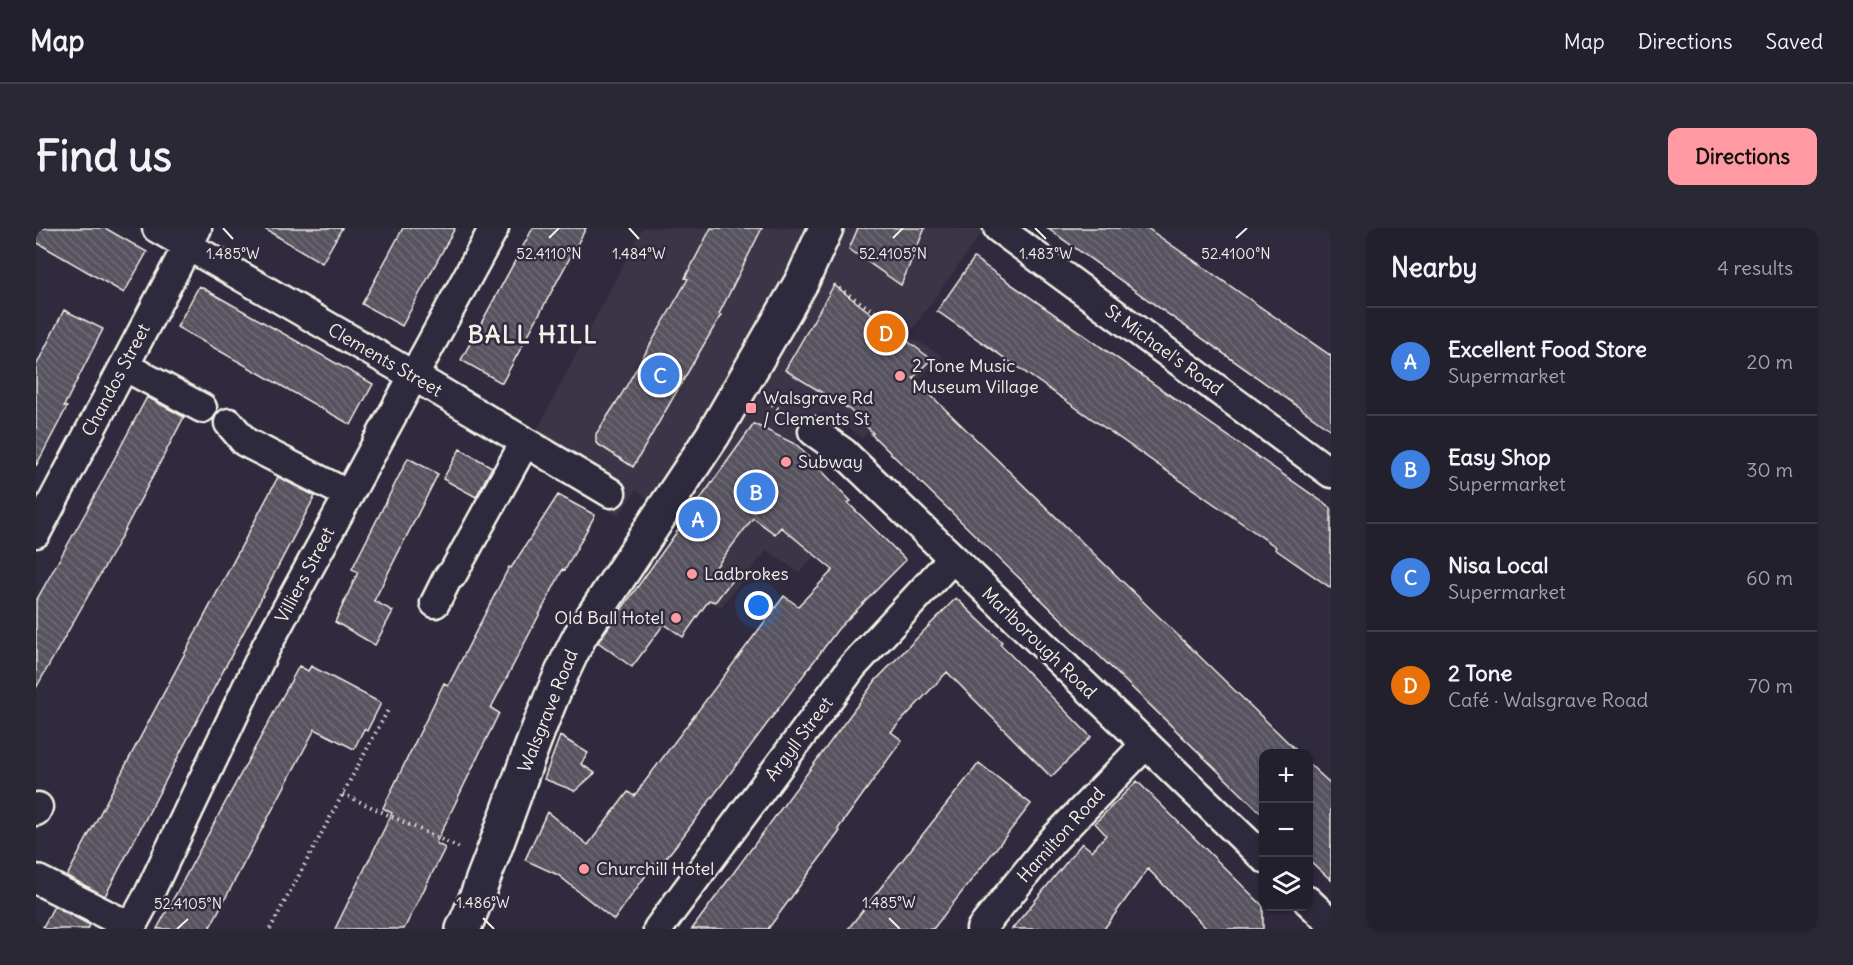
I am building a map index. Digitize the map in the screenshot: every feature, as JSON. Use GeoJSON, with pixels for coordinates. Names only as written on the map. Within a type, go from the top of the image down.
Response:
{"type":"FeatureCollection","features":[{"type":"Feature","properties":{"kind":"highway","name":"Walsgrave Road"},"geometry":{"type":"LineString","coordinates":[[468,927],[550,700],[579,636],[713,435],[807,270],[826,228]]}},
{"type":"Feature","properties":{"kind":"street","name":"Clements Street"},"geometry":{"type":"LineString","coordinates":[[157,228],[192,237],[414,376],[611,493]]}},
{"type":"Feature","properties":{"kind":"street","name":"Villiers Street"},"geometry":{"type":"LineString","coordinates":[[130,928],[149,894],[266,647],[494,228]]}},
{"type":"Feature","properties":{"kind":"street","name":"St Michael's Road"},"geometry":{"type":"LineString","coordinates":[[998,228],[1331,473]]}},
{"type":"Feature","properties":{"kind":"street","name":"Chandos Street"},"geometry":{"type":"LineString","coordinates":[[36,533],[192,237]]}},
{"type":"Feature","properties":{"kind":"street"},"geometry":{"type":"LineString","coordinates":[[124,366],[202,408]]}},
{"type":"Feature","properties":{"kind":"street"},"geometry":{"type":"LineString","coordinates":[[229,423],[245,442],[349,495]]}},
{"type":"Feature","properties":{"kind":"street","name":"Marlborough Road"},"geometry":{"type":"LineString","coordinates":[[813,431],[844,453],[1262,857]]}},
{"type":"Feature","properties":{"kind":"street"},"geometry":{"type":"LineString","coordinates":[[435,603],[525,442]]}},
{"type":"Feature","properties":{"kind":"street","name":"Argyll Street"},"geometry":{"type":"LineString","coordinates":[[658,929],[853,666],[952,559]]}},
{"type":"Feature","properties":{"kind":"street","name":"Hamilton Road"},"geometry":{"type":"LineString","coordinates":[[981,929],[1053,840],[1145,745]]}},
{"type":"Feature","properties":{"kind":"street"},"geometry":{"type":"LineString","coordinates":[[36,879],[130,928]]}},
{"type":"Feature","properties":{"kind":"street"},"geometry":{"type":"LineString","coordinates":[[1313,907],[1331,923]]}},
{"type":"Feature","properties":{"kind":"path"},"geometry":{"type":"LineString","coordinates":[[807,270],[851,295],[878,314]]}},
{"type":"Feature","properties":{"kind":"path"},"geometry":{"type":"LineString","coordinates":[[270,929],[388,710]]}},
{"type":"Feature","properties":{"kind":"path"},"geometry":{"type":"LineString","coordinates":[[343,794],[490,862]]}},
{"type":"Feature","properties":{"kind":"shaded area"},"geometry":{"type":"Polygon","coordinates":[[[642,228],[985,228],[908,335],[942,356],[862,438],[839,420],[825,413],[809,414],[796,436],[797,445],[851,501],[856,511],[799,573],[767,550],[721,607],[677,586],[651,568],[680,524],[636,490],[618,516],[523,457],[642,228]]]}},
{"type":"Feature","properties":{"kind":"building"},"geometry":{"type":"Polygon","coordinates":[[[36,228],[105,228],[147,252],[124,293],[36,242],[36,228]]]}},
{"type":"Feature","properties":{"kind":"building"},"geometry":{"type":"Polygon","coordinates":[[[263,228],[342,228],[322,263],[263,228]]]}},
{"type":"Feature","properties":{"kind":"building"},"geometry":{"type":"Polygon","coordinates":[[[403,228],[455,228],[402,326],[362,304],[403,228]]]}},
{"type":"Feature","properties":{"kind":"building"},"geometry":{"type":"Polygon","coordinates":[[[533,228],[586,228],[502,383],[461,360],[533,228]]]}},
{"type":"Feature","properties":{"kind":"building"},"geometry":{"type":"Polygon","coordinates":[[[711,228],[762,228],[719,314],[721,315],[633,467],[596,443],[596,434],[688,279],[685,278],[711,228]]]}},
{"type":"Feature","properties":{"kind":"building"},"geometry":{"type":"Polygon","coordinates":[[[858,228],[925,228],[901,285],[849,249],[858,228]]]}},
{"type":"Feature","properties":{"kind":"building"},"geometry":{"type":"Polygon","coordinates":[[[1047,228],[1147,228],[1331,356],[1331,430],[1047,228]]]}},
{"type":"Feature","properties":{"kind":"building"},"geometry":{"type":"Polygon","coordinates":[[[974,258],[1331,508],[1331,588],[1275,549],[1276,547],[937,311],[974,258]]]}},
{"type":"Feature","properties":{"kind":"building"},"geometry":{"type":"Polygon","coordinates":[[[834,285],[931,359],[913,378],[1295,749],[1259,749],[1259,811],[871,434],[873,433],[849,409],[785,370],[834,285]]]}},
{"type":"Feature","properties":{"kind":"building"},"geometry":{"type":"Polygon","coordinates":[[[199,286],[373,384],[351,425],[177,327],[199,286]]]}},
{"type":"Feature","properties":{"kind":"building"},"geometry":{"type":"Polygon","coordinates":[[[64,310],[103,329],[64,406],[67,407],[36,466],[36,366],[64,310]]]}},
{"type":"Feature","properties":{"kind":"building"},"geometry":{"type":"Polygon","coordinates":[[[147,397],[184,417],[114,550],[36,688],[36,601],[147,397]]]}},
{"type":"Feature","properties":{"kind":"building"},"geometry":{"type":"Polygon","coordinates":[[[754,424],[797,445],[851,501],[848,503],[906,560],[838,629],[681,839],[658,868],[654,864],[614,920],[558,875],[525,860],[547,812],[588,845],[628,792],[634,796],[784,596],[798,606],[833,570],[781,527],[775,534],[753,518],[716,567],[733,579],[715,602],[709,600],[683,637],[664,624],[632,667],[598,642],[754,424]]]}},
{"type":"Feature","properties":{"kind":"building"},"geometry":{"type":"Polygon","coordinates":[[[460,449],[492,467],[476,497],[443,479],[460,449]]]}},
{"type":"Feature","properties":{"kind":"building"},"geometry":{"type":"Polygon","coordinates":[[[408,458],[438,474],[374,601],[393,611],[375,645],[335,622],[358,572],[352,569],[408,458]]]}},
{"type":"Feature","properties":{"kind":"building"},"geometry":{"type":"Polygon","coordinates":[[[278,477],[315,496],[105,896],[67,876],[278,477]]]}},
{"type":"Feature","properties":{"kind":"building"},"geometry":{"type":"Polygon","coordinates":[[[558,495],[595,515],[565,570],[563,569],[491,708],[499,713],[436,843],[445,848],[404,929],[335,929],[392,813],[383,808],[444,683],[448,686],[509,567],[511,568],[558,495]]]}},
{"type":"Feature","properties":{"kind":"building"},"geometry":{"type":"Polygon","coordinates":[[[956,598],[1002,642],[1000,644],[1091,737],[1051,777],[947,672],[891,732],[902,740],[838,829],[840,831],[768,929],[692,929],[876,680],[956,598]]]}},
{"type":"Feature","properties":{"kind":"building"},"geometry":{"type":"Polygon","coordinates":[[[299,666],[308,671],[311,666],[381,703],[367,731],[364,729],[354,749],[315,729],[209,929],[157,929],[299,666]]]}},
{"type":"Feature","properties":{"kind":"building"},"geometry":{"type":"Polygon","coordinates":[[[560,736],[588,753],[581,764],[595,773],[575,791],[544,779],[560,736]]]}},
{"type":"Feature","properties":{"kind":"building"},"geometry":{"type":"Polygon","coordinates":[[[979,763],[1031,804],[933,929],[848,929],[979,763]]]}},
{"type":"Feature","properties":{"kind":"building"},"geometry":{"type":"Polygon","coordinates":[[[1313,768],[1331,784],[1331,880],[1313,864],[1313,768]]]}},
{"type":"Feature","properties":{"kind":"building"},"geometry":{"type":"Polygon","coordinates":[[[1137,781],[1259,902],[1259,911],[1263,911],[1263,929],[1207,929],[1148,869],[1104,929],[1012,929],[1082,843],[1092,851],[1106,835],[1095,823],[1137,781]]]}},
{"type":"Feature","properties":{"kind":"building"},"geometry":{"type":"Polygon","coordinates":[[[54,906],[90,925],[88,929],[42,929],[54,906]]]}},
{"type":"Feature","properties":{"kind":"place","name":"2 Tone"},"geometry":{"type":"Point","coordinates":[886,333]}},
{"type":"Feature","properties":{"kind":"place","name":"Nisa Local"},"geometry":{"type":"Point","coordinates":[660,375]}},
{"type":"Feature","properties":{"kind":"place","name":"2 Tone Music Museum Village"},"geometry":{"type":"Point","coordinates":[900,376]}},
{"type":"Feature","properties":{"kind":"place","name":"Walsgrave Rd / Clements St"},"geometry":{"type":"Point","coordinates":[751,408]}},
{"type":"Feature","properties":{"kind":"place","name":"Subway"},"geometry":{"type":"Point","coordinates":[786,462]}},
{"type":"Feature","properties":{"kind":"place","name":"Easy Shop"},"geometry":{"type":"Point","coordinates":[756,492]}},
{"type":"Feature","properties":{"kind":"place","name":"Excellent Food Store"},"geometry":{"type":"Point","coordinates":[698,519]}},
{"type":"Feature","properties":{"kind":"place","name":"Ladbrokes"},"geometry":{"type":"Point","coordinates":[692,574]}},
{"type":"Feature","properties":{"kind":"place","name":"Old Ball Hotel"},"geometry":{"type":"Point","coordinates":[676,618]}},
{"type":"Feature","properties":{"kind":"place","name":"Churchill Hotel"},"geometry":{"type":"Point","coordinates":[584,869]}},
{"type":"Feature","properties":{"kind":"district","name":"BALL HILL"},"geometry":{"type":"Point","coordinates":[533,335]}}]}
